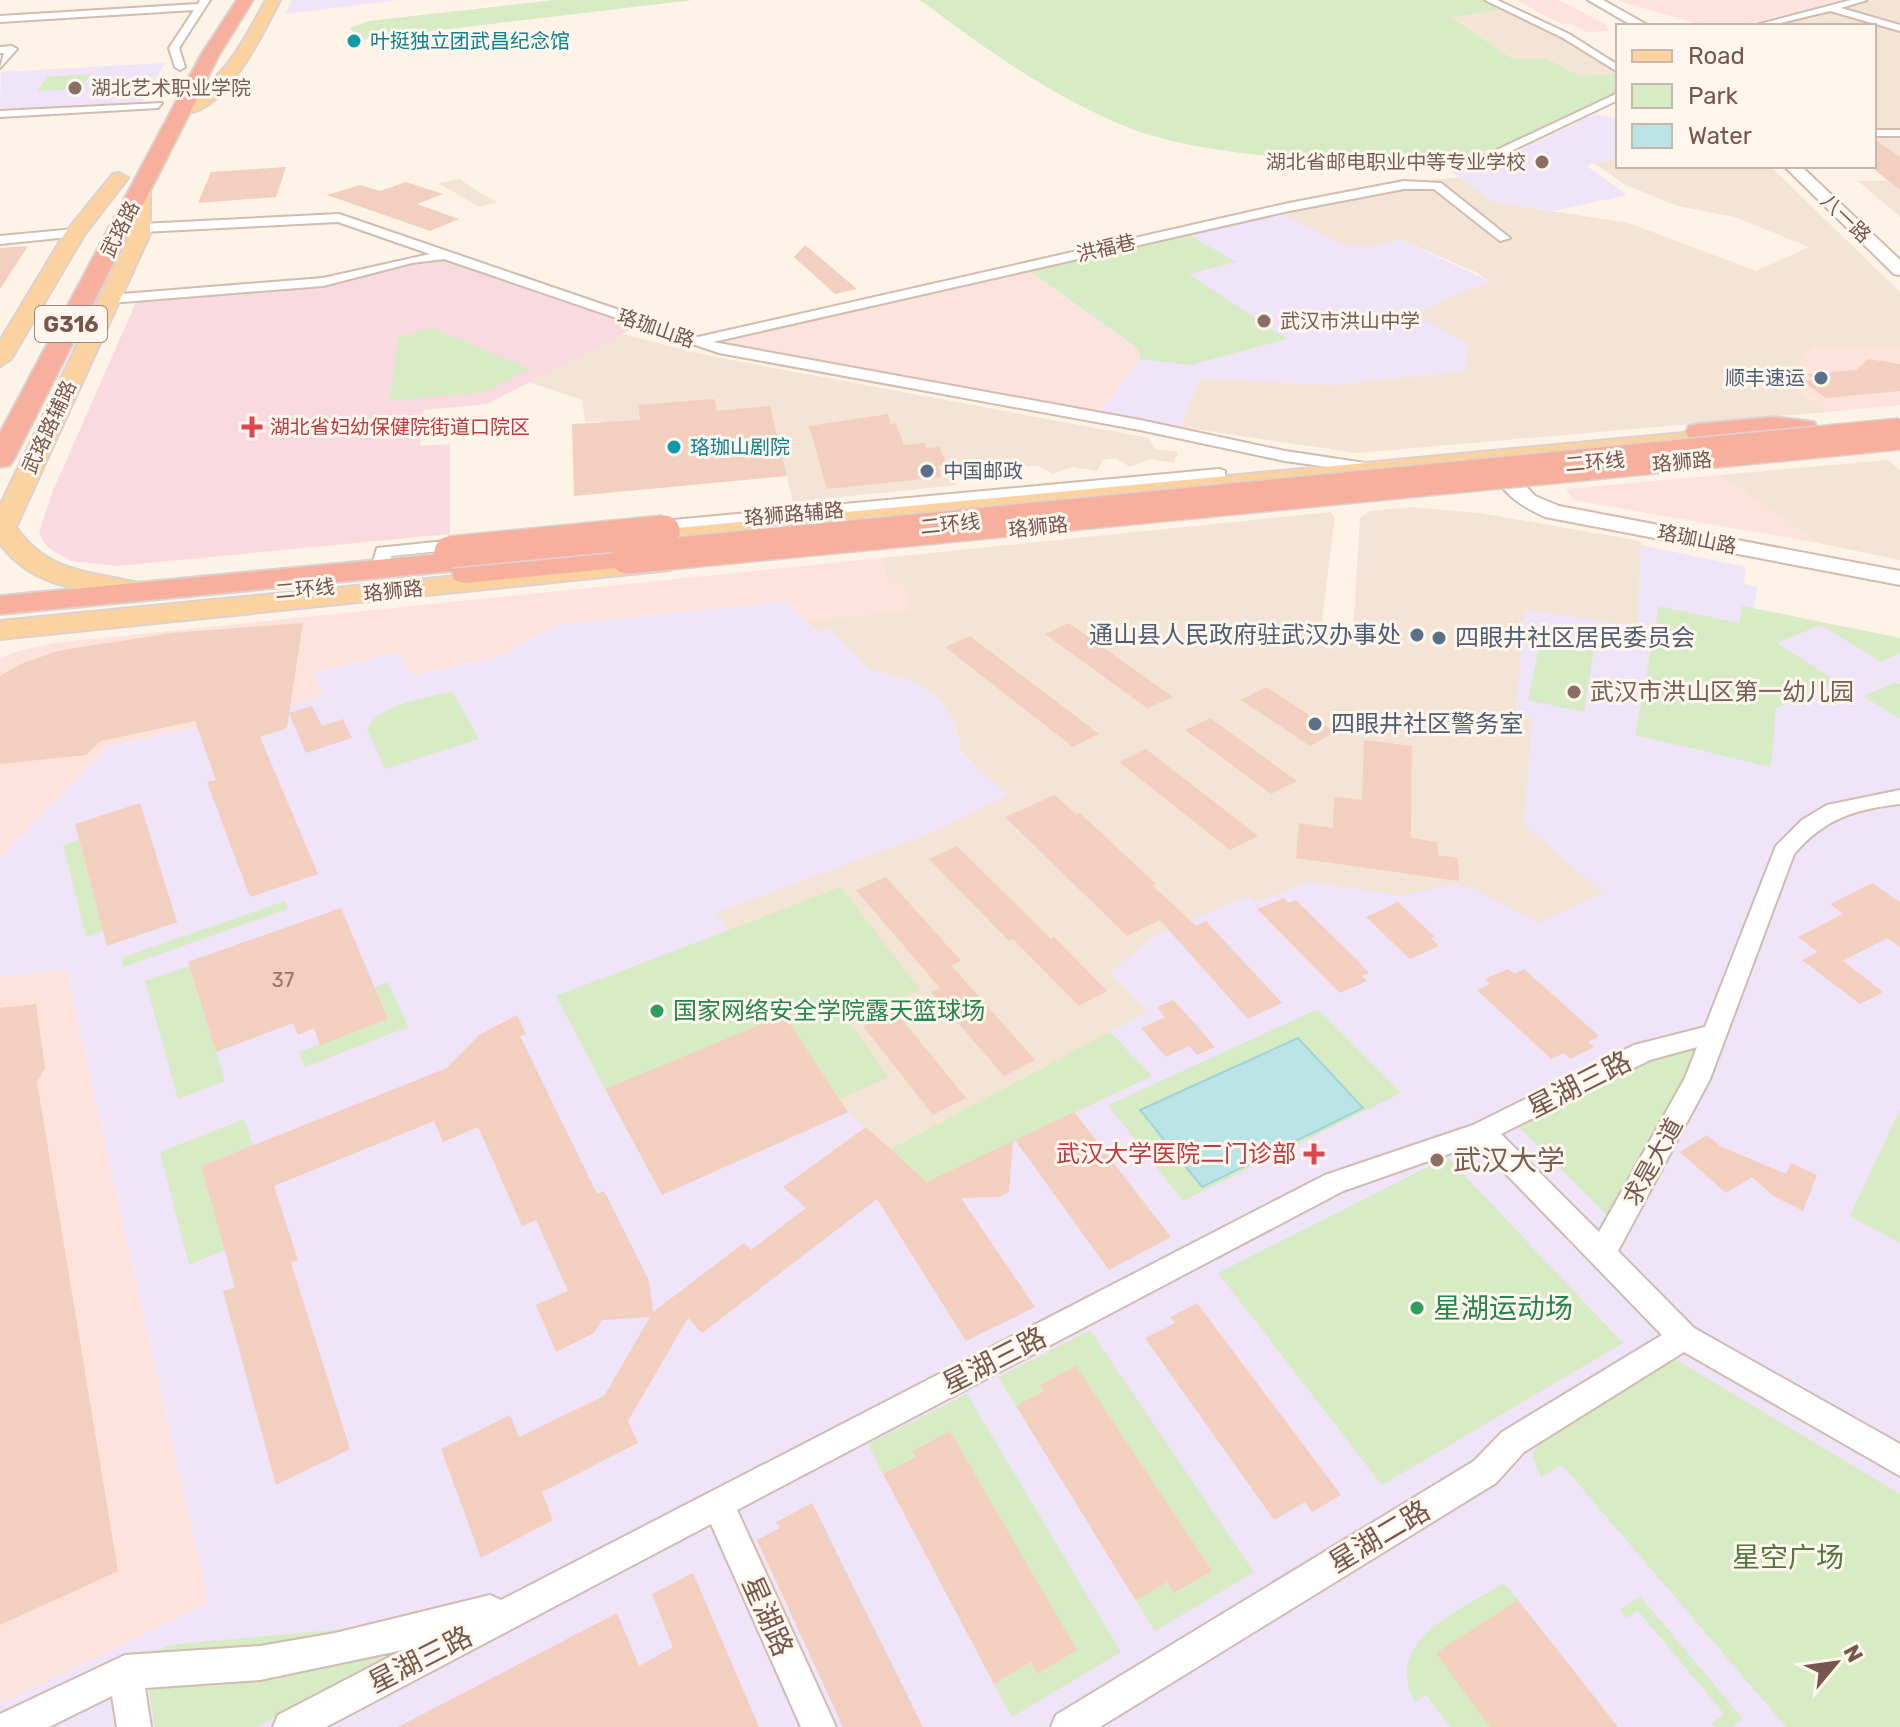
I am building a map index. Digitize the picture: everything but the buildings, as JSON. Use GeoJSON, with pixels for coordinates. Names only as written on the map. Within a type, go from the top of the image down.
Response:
{"type":"FeatureCollection","features":[{"type":"Feature","properties":{"kind":"highway"},"geometry":{"type":"LineString","coordinates":[[149,122],[222,0]]}},
{"type":"Feature","properties":{"kind":"highway","name":"武珞路"},"geometry":{"type":"LineString","coordinates":[[0,411],[120,188],[183,109],[210,55],[245,0]]}},
{"type":"Feature","properties":{"kind":"highway","name":"武珞路"},"geometry":{"type":"LineString","coordinates":[[0,459],[128,177]]}},
{"type":"Feature","properties":{"kind":"highway","name":"二环线"},"geometry":{"type":"LineString","coordinates":[[0,602],[1900,421]]}},
{"type":"Feature","properties":{"kind":"highway"},"geometry":{"type":"LineString","coordinates":[[1264,481],[1304,470],[1774,425],[1805,428]]}},
{"type":"Feature","properties":{"kind":"highway","name":"二环线"},"geometry":{"type":"LineString","coordinates":[[0,618],[1900,434]]}},
{"type":"Feature","properties":{"kind":"highway"},"geometry":{"type":"LineString","coordinates":[[1510,478],[1545,482],[1900,445]]}},
{"type":"Feature","properties":{"kind":"highway"},"geometry":{"type":"LineString","coordinates":[[381,565],[450,552],[1010,496],[1057,501]]}},
{"type":"Feature","properties":{"kind":"highway"},"geometry":{"type":"LineString","coordinates":[[627,558],[655,570],[858,551],[889,542]]}},
{"type":"Feature","properties":{"kind":"main road"},"geometry":{"type":"LineString","coordinates":[[1578,0],[1622,24]]}},
{"type":"Feature","properties":{"kind":"main road"},"geometry":{"type":"LineString","coordinates":[[1594,0],[1639,24]]}},
{"type":"Feature","properties":{"kind":"main road"},"geometry":{"type":"LineString","coordinates":[[183,109],[209,97],[227,81],[268,2]]}},
{"type":"Feature","properties":{"kind":"main road","name":"八一路"},"geometry":{"type":"LineString","coordinates":[[1794,168],[1900,270]]}},
{"type":"Feature","properties":{"kind":"main road","name":"八一路"},"geometry":{"type":"LineString","coordinates":[[1815,168],[1900,245]]}},
{"type":"Feature","properties":{"kind":"main road"},"geometry":{"type":"LineString","coordinates":[[0,359],[75,233],[128,177]]}},
{"type":"Feature","properties":{"kind":"main road","name":"武珞路辅路"},"geometry":{"type":"LineString","coordinates":[[1,530],[142,228],[128,177]]}},
{"type":"Feature","properties":{"kind":"main road","name":"珞狮路"},"geometry":{"type":"LineString","coordinates":[[0,602],[1215,478],[1372,468],[1900,421]]}},
{"type":"Feature","properties":{"kind":"main road","name":"珞狮路"},"geometry":{"type":"LineString","coordinates":[[0,630],[1510,478],[1900,445]]}},
{"type":"Feature","properties":{"kind":"main road","name":"珞珈山路"},"geometry":{"type":"LineString","coordinates":[[1510,478],[1527,501],[1553,512],[1900,578]]}},
{"type":"Feature","properties":{"kind":"main road"},"geometry":{"type":"LineString","coordinates":[[1,530],[21,555],[40,568],[56,575],[128,589]]}},
{"type":"Feature","properties":{"kind":"main road"},"geometry":{"type":"LineString","coordinates":[[0,653],[80,622]]}},
{"type":"Feature","properties":{"kind":"street"},"geometry":{"type":"LineString","coordinates":[[1490,0],[1557,31],[1616,68]]}},
{"type":"Feature","properties":{"kind":"street"},"geometry":{"type":"LineString","coordinates":[[1765,24],[1862,0]]}},
{"type":"Feature","properties":{"kind":"street"},"geometry":{"type":"LineString","coordinates":[[180,67],[174,48],[202,3]]}},
{"type":"Feature","properties":{"kind":"street"},"geometry":{"type":"LineString","coordinates":[[0,19],[202,3]]}},
{"type":"Feature","properties":{"kind":"street"},"geometry":{"type":"LineString","coordinates":[[1830,8],[1900,28]]}},
{"type":"Feature","properties":{"kind":"street"},"geometry":{"type":"LineString","coordinates":[[0,50],[12,49],[0,65]]}},
{"type":"Feature","properties":{"kind":"street"},"geometry":{"type":"LineString","coordinates":[[1443,161],[1488,158],[1616,97]]}},
{"type":"Feature","properties":{"kind":"street"},"geometry":{"type":"LineString","coordinates":[[0,114],[158,105]]}},
{"type":"Feature","properties":{"kind":"street"},"geometry":{"type":"LineString","coordinates":[[1876,133],[1900,133]]}},
{"type":"Feature","properties":{"kind":"street","name":"洪福巷"},"geometry":{"type":"LineString","coordinates":[[694,342],[1275,210],[1404,185],[1437,186],[1504,238]]}},
{"type":"Feature","properties":{"kind":"street","name":"珞珈山路"},"geometry":{"type":"LineString","coordinates":[[142,228],[339,218],[733,353],[1179,433],[1285,456],[1372,468]]}},
{"type":"Feature","properties":{"kind":"street"},"geometry":{"type":"LineString","coordinates":[[0,240],[75,233]]}},
{"type":"Feature","properties":{"kind":"street"},"geometry":{"type":"LineString","coordinates":[[110,299],[323,282],[412,259],[448,257]]}},
{"type":"Feature","properties":{"kind":"street","name":"珞珈山路"},"geometry":{"type":"LineString","coordinates":[[1179,433],[1225,457],[1227,464],[1215,478]]}},
{"type":"Feature","properties":{"kind":"street","name":"求是大道"},"geometry":{"type":"LineString","coordinates":[[1601,1255],[1660,1151],[1716,1033],[1790,844],[1811,822],[1830,809],[1900,797]]}},
{"type":"Feature","properties":{"kind":"street","name":"星湖三路"},"geometry":{"type":"LineString","coordinates":[[290,1727],[1334,1183],[1482,1132],[1643,1052],[1716,1033]]}},
{"type":"Feature","properties":{"kind":"street"},"geometry":{"type":"LineString","coordinates":[[1482,1132],[1684,1337],[1900,1461]]}},
{"type":"Feature","properties":{"kind":"street","name":"星湖二路"},"geometry":{"type":"LineString","coordinates":[[1068,1727],[1485,1472],[1513,1442],[1684,1337]]}},
{"type":"Feature","properties":{"kind":"street","name":"星湖路"},"geometry":{"type":"LineString","coordinates":[[718,1504],[819,1727]]}},
{"type":"Feature","properties":{"kind":"street"},"geometry":{"type":"LineString","coordinates":[[11,1727],[125,1672],[260,1663],[335,1650],[540,1597]]}},
{"type":"Feature","properties":{"kind":"street"},"geometry":{"type":"LineString","coordinates":[[125,1672],[134,1727]]}},
{"type":"Feature","properties":{"kind":"shaded area"},"geometry":{"type":"Polygon","coordinates":[[[292,0],[399,0],[285,14],[292,0]]]}},
{"type":"Feature","properties":{"kind":"shaded area"},"geometry":{"type":"Polygon","coordinates":[[[1485,0],[1555,33],[1616,74],[1616,92],[1605,99],[1545,58],[1513,59],[1450,16],[1468,15],[1485,0]]]}},
{"type":"Feature","properties":{"kind":"shaded area"},"geometry":{"type":"Polygon","coordinates":[[[1516,0],[1559,0],[1605,24],[1609,31],[1587,32],[1571,24],[1561,24],[1516,0]]]}},
{"type":"Feature","properties":{"kind":"shaded area"},"geometry":{"type":"Polygon","coordinates":[[[1616,0],[1843,0],[1747,24],[1697,24],[1616,0]]]}},
{"type":"Feature","properties":{"kind":"shaded area"},"geometry":{"type":"Polygon","coordinates":[[[1875,0],[1900,0],[1900,130],[1876,130],[1876,24],[1778,24],[1875,0]]]}},
{"type":"Feature","properties":{"kind":"shaded area","name":"湖北艺术职业学院"},"geometry":{"type":"Polygon","coordinates":[[[165,63],[141,104],[0,111],[1,72],[165,63]]]}},
{"type":"Feature","properties":{"kind":"shaded area","name":"湖北省邮电职业中等专业学校"},"geometry":{"type":"Polygon","coordinates":[[[1595,114],[1616,118],[1616,158],[1589,164],[1588,167],[1627,195],[1553,211],[1492,202],[1452,172],[1502,158],[1595,114]]]}},
{"type":"Feature","properties":{"kind":"shaded area"},"geometry":{"type":"Polygon","coordinates":[[[1900,134],[1900,217],[1858,181],[1888,181],[1872,168],[1876,168],[1876,135],[1900,134]]]}},
{"type":"Feature","properties":{"kind":"shaded area"},"geometry":{"type":"Polygon","coordinates":[[[1616,158],[1616,168],[1772,168],[1900,292],[1900,347],[1813,347],[1787,380],[1828,412],[1357,453],[1181,427],[1200,378],[1333,385],[1465,371],[1467,344],[1415,316],[1451,296],[1490,282],[1478,273],[1399,239],[1375,246],[1347,246],[1188,234],[1407,183],[1460,177],[1492,202],[1629,223],[1756,271],[1809,247],[1735,217],[1678,206],[1626,185],[1594,163],[1616,158]]]}},
{"type":"Feature","properties":{"kind":"shaded area"},"geometry":{"type":"Polygon","coordinates":[[[460,179],[497,202],[480,207],[438,183],[460,179]]]}},
{"type":"Feature","properties":{"kind":"shaded area","name":"武汉市洪山中学"},"geometry":{"type":"Polygon","coordinates":[[[1280,213],[1345,246],[1375,246],[1399,239],[1491,282],[1451,296],[1416,315],[1468,344],[1465,371],[1333,385],[1200,378],[1181,427],[1098,413],[1140,360],[1139,351],[1027,269],[1280,213]]]}},
{"type":"Feature","properties":{"kind":"shaded area","name":"湖北省妇幼保健院街道口院区"},"geometry":{"type":"Polygon","coordinates":[[[443,260],[638,326],[487,404],[424,410],[420,446],[450,444],[450,534],[117,566],[72,561],[50,549],[43,541],[39,532],[52,493],[137,300],[338,284],[414,262],[443,260]]]}},
{"type":"Feature","properties":{"kind":"shaded area"},"geometry":{"type":"Polygon","coordinates":[[[1027,269],[1139,351],[1140,359],[1098,413],[708,343],[1027,269]]]}},
{"type":"Feature","properties":{"kind":"shaded area"},"geometry":{"type":"Polygon","coordinates":[[[622,334],[710,356],[1149,438],[1155,449],[1178,452],[1174,463],[1149,459],[1130,467],[1116,458],[1103,460],[1097,471],[1072,467],[1053,474],[1038,466],[1025,466],[1018,478],[993,474],[973,481],[953,469],[957,485],[793,502],[770,406],[738,415],[638,406],[640,420],[602,427],[601,421],[585,422],[582,400],[529,382],[622,334]]]}},
{"type":"Feature","properties":{"kind":"shaded area"},"geometry":{"type":"Polygon","coordinates":[[[1813,347],[1900,347],[1900,405],[1828,412],[1787,379],[1813,347]]]}},
{"type":"Feature","properties":{"kind":"shaded area"},"geometry":{"type":"Polygon","coordinates":[[[1888,460],[1900,470],[1900,560],[1818,543],[1720,475],[1888,460]]]}},
{"type":"Feature","properties":{"kind":"shaded area"},"geometry":{"type":"Polygon","coordinates":[[[1720,475],[1818,543],[1573,500],[1566,489],[1720,475]]]}},
{"type":"Feature","properties":{"kind":"shaded area"},"geometry":{"type":"Polygon","coordinates":[[[1412,507],[1480,513],[1641,541],[1638,627],[1610,622],[1525,621],[1516,713],[1742,606],[1900,638],[1900,1433],[1102,1099],[928,1182],[848,1112],[715,913],[935,831],[1007,795],[961,752],[954,720],[935,696],[910,680],[870,670],[828,629],[817,632],[806,622],[889,585],[881,558],[1330,512],[1335,518],[1321,628],[1353,633],[1360,518],[1370,511],[1412,507]]]}},
{"type":"Feature","properties":{"kind":"shaded area","name":"武汉大学"},"geometry":{"type":"Polygon","coordinates":[[[1641,545],[1746,567],[1744,584],[1757,587],[1754,609],[1900,638],[1900,1727],[0,1727],[0,1704],[208,1603],[66,970],[0,977],[0,857],[108,746],[287,708],[323,695],[312,673],[399,652],[413,675],[498,657],[557,625],[787,601],[816,632],[828,628],[870,670],[910,680],[935,696],[954,720],[961,753],[1008,795],[935,831],[716,913],[848,1112],[928,1181],[1152,1076],[1110,1032],[1147,1012],[1110,972],[1157,934],[1248,896],[1255,903],[1309,881],[1402,896],[1452,884],[1470,886],[1538,923],[1603,893],[1524,825],[1532,717],[1516,713],[1524,614],[1525,610],[1638,626],[1641,545]]]}},
{"type":"Feature","properties":{"kind":"shaded area"},"geometry":{"type":"Polygon","coordinates":[[[881,558],[889,585],[903,584],[911,610],[806,622],[787,601],[557,625],[498,657],[412,675],[312,673],[323,695],[287,708],[108,746],[0,857],[0,658],[19,651],[53,643],[881,558]]]}},
{"type":"Feature","properties":{"kind":"shaded area"},"geometry":{"type":"Polygon","coordinates":[[[66,969],[208,1603],[0,1704],[0,977],[66,969]]]}},
{"type":"Feature","properties":{"kind":"green space"},"geometry":{"type":"Polygon","coordinates":[[[554,0],[693,0],[357,40],[350,28],[369,21],[554,0]]]}},
{"type":"Feature","properties":{"kind":"green space"},"geometry":{"type":"Polygon","coordinates":[[[920,0],[1485,0],[1506,9],[1451,17],[1513,59],[1545,58],[1580,76],[1616,74],[1616,92],[1554,125],[1486,151],[1450,157],[1358,161],[1257,155],[1167,140],[1132,129],[1048,88],[920,0]]]}},
{"type":"Feature","properties":{"kind":"green space"},"geometry":{"type":"Polygon","coordinates":[[[90,74],[81,89],[37,91],[47,77],[90,74]]]}},
{"type":"Feature","properties":{"kind":"green space"},"geometry":{"type":"Polygon","coordinates":[[[1188,234],[1236,262],[1189,274],[1287,339],[1190,365],[1140,359],[1139,351],[1132,344],[1027,269],[1188,234]]]}},
{"type":"Feature","properties":{"kind":"green space"},"geometry":{"type":"Polygon","coordinates":[[[433,328],[530,369],[485,392],[389,401],[399,336],[433,328]]]}},
{"type":"Feature","properties":{"kind":"green space"},"geometry":{"type":"Polygon","coordinates":[[[1659,606],[1739,623],[1742,606],[1900,638],[1900,653],[1881,662],[1821,625],[1777,643],[1838,682],[1776,708],[1771,767],[1635,735],[1659,606]]]}},
{"type":"Feature","properties":{"kind":"green space"},"geometry":{"type":"Polygon","coordinates":[[[1541,638],[1594,649],[1584,712],[1528,700],[1541,638]]]}},
{"type":"Feature","properties":{"kind":"green space"},"geometry":{"type":"Polygon","coordinates":[[[1896,682],[1900,684],[1900,719],[1863,696],[1896,682]]]}},
{"type":"Feature","properties":{"kind":"green space"},"geometry":{"type":"Polygon","coordinates":[[[452,691],[479,739],[385,769],[367,729],[373,720],[404,703],[452,691]]]}},
{"type":"Feature","properties":{"kind":"green space"},"geometry":{"type":"Polygon","coordinates":[[[79,840],[103,931],[86,937],[63,845],[79,840]]]}},
{"type":"Feature","properties":{"kind":"green space"},"geometry":{"type":"Polygon","coordinates":[[[841,887],[920,990],[848,1020],[888,1077],[840,1099],[784,1016],[605,1089],[556,996],[841,887]]]}},
{"type":"Feature","properties":{"kind":"green space"},"geometry":{"type":"Polygon","coordinates":[[[285,901],[288,909],[123,967],[121,958],[285,901]]]}},
{"type":"Feature","properties":{"kind":"green space"},"geometry":{"type":"Polygon","coordinates":[[[189,966],[225,1081],[178,1099],[145,981],[189,966]]]}},
{"type":"Feature","properties":{"kind":"green space"},"geometry":{"type":"Polygon","coordinates":[[[388,982],[408,1027],[305,1067],[299,1052],[388,1019],[375,987],[388,982]]]}},
{"type":"Feature","properties":{"kind":"green space"},"geometry":{"type":"Polygon","coordinates":[[[1318,1009],[1401,1093],[1183,1201],[1108,1105],[1318,1009]]]}},
{"type":"Feature","properties":{"kind":"green space"},"geometry":{"type":"Polygon","coordinates":[[[1110,1032],[1152,1076],[928,1182],[891,1149],[1110,1032]]]}},
{"type":"Feature","properties":{"kind":"green space"},"geometry":{"type":"Polygon","coordinates":[[[1703,1043],[1611,1219],[1517,1125],[1649,1058],[1703,1043]]]}},
{"type":"Feature","properties":{"kind":"green space"},"geometry":{"type":"Polygon","coordinates":[[[1900,1109],[1900,1243],[1850,1216],[1900,1109]]]}},
{"type":"Feature","properties":{"kind":"green space"},"geometry":{"type":"Polygon","coordinates":[[[244,1119],[253,1145],[201,1166],[225,1250],[189,1265],[160,1152],[244,1119]]]}},
{"type":"Feature","properties":{"kind":"green space","name":"星湖运动场"},"geometry":{"type":"Polygon","coordinates":[[[1447,1157],[1623,1343],[1382,1485],[1218,1273],[1447,1157]]]}},
{"type":"Feature","properties":{"kind":"green space"},"geometry":{"type":"Polygon","coordinates":[[[1090,1330],[1254,1572],[1155,1631],[1136,1601],[1167,1582],[1175,1593],[1211,1571],[1076,1367],[1041,1384],[1044,1391],[1016,1406],[998,1377],[1090,1330]]]}},
{"type":"Feature","properties":{"kind":"green space","name":"星空广场"},"geometry":{"type":"Polygon","coordinates":[[[1675,1359],[1900,1494],[1900,1727],[1786,1727],[1562,1465],[1541,1478],[1532,1455],[1538,1445],[1675,1359]]]}},
{"type":"Feature","properties":{"kind":"green space"},"geometry":{"type":"Polygon","coordinates":[[[967,1394],[1121,1652],[1012,1717],[994,1684],[1031,1662],[1038,1674],[1077,1650],[950,1431],[913,1450],[916,1457],[883,1474],[868,1444],[967,1394]]]}},
{"type":"Feature","properties":{"kind":"green space"},"geometry":{"type":"Polygon","coordinates":[[[1504,1583],[1518,1600],[1490,1727],[1450,1727],[1426,1695],[1415,1702],[1407,1680],[1409,1661],[1417,1644],[1431,1629],[1504,1583]]]}},
{"type":"Feature","properties":{"kind":"green space"},"geometry":{"type":"Polygon","coordinates":[[[1640,1596],[1743,1719],[1732,1727],[1715,1727],[1712,1723],[1724,1714],[1638,1611],[1626,1618],[1619,1610],[1640,1596]]]}},
{"type":"Feature","properties":{"kind":"green space"},"geometry":{"type":"Polygon","coordinates":[[[398,1624],[406,1651],[256,1727],[155,1727],[143,1658],[169,1645],[398,1624]]]}},
{"type":"Feature","properties":{"kind":"water"},"geometry":{"type":"Polygon","coordinates":[[[1298,1038],[1363,1108],[1202,1187],[1140,1110],[1298,1038]]]}},
{"type":"Feature","properties":{"kind":"place","name":"叶挺独立团武昌纪念馆"},"geometry":{"type":"Point","coordinates":[354,41]}},
{"type":"Feature","properties":{"kind":"place","name":"湖北艺术职业学院"},"geometry":{"type":"Point","coordinates":[75,88]}},
{"type":"Feature","properties":{"kind":"place","name":"湖北省邮电职业中等专业学校"},"geometry":{"type":"Point","coordinates":[1542,162]}},
{"type":"Feature","properties":{"kind":"place","name":"武汉市洪山中学"},"geometry":{"type":"Point","coordinates":[1264,321]}},
{"type":"Feature","properties":{"kind":"place","name":"顺丰速运"},"geometry":{"type":"Point","coordinates":[1821,378]}},
{"type":"Feature","properties":{"kind":"place","name":"湖北省妇幼保健院街道口院区"},"geometry":{"type":"Point","coordinates":[252,427]}},
{"type":"Feature","properties":{"kind":"place","name":"珞珈山剧院"},"geometry":{"type":"Point","coordinates":[674,447]}},
{"type":"Feature","properties":{"kind":"place","name":"中国邮政"},"geometry":{"type":"Point","coordinates":[927,471]}},
{"type":"Feature","properties":{"kind":"place","name":"通山县人民政府驻武汉办事处"},"geometry":{"type":"Point","coordinates":[1417,635]}},
{"type":"Feature","properties":{"kind":"place","name":"四眼井社区居民委员会"},"geometry":{"type":"Point","coordinates":[1439,638]}},
{"type":"Feature","properties":{"kind":"place","name":"武汉市洪山区第一幼儿园"},"geometry":{"type":"Point","coordinates":[1574,692]}},
{"type":"Feature","properties":{"kind":"place","name":"四眼井社区警务室"},"geometry":{"type":"Point","coordinates":[1315,724]}},
{"type":"Feature","properties":{"kind":"place","name":"国家网络安全学院露天篮球场"},"geometry":{"type":"Point","coordinates":[657,1011]}},
{"type":"Feature","properties":{"kind":"place","name":"武汉大学医院二门诊部"},"geometry":{"type":"Point","coordinates":[1314,1154]}},
{"type":"Feature","properties":{"kind":"place","name":"武汉大学"},"geometry":{"type":"Point","coordinates":[1437,1160]}},
{"type":"Feature","properties":{"kind":"place","name":"星湖运动场"},"geometry":{"type":"Point","coordinates":[1417,1308]}}]}
